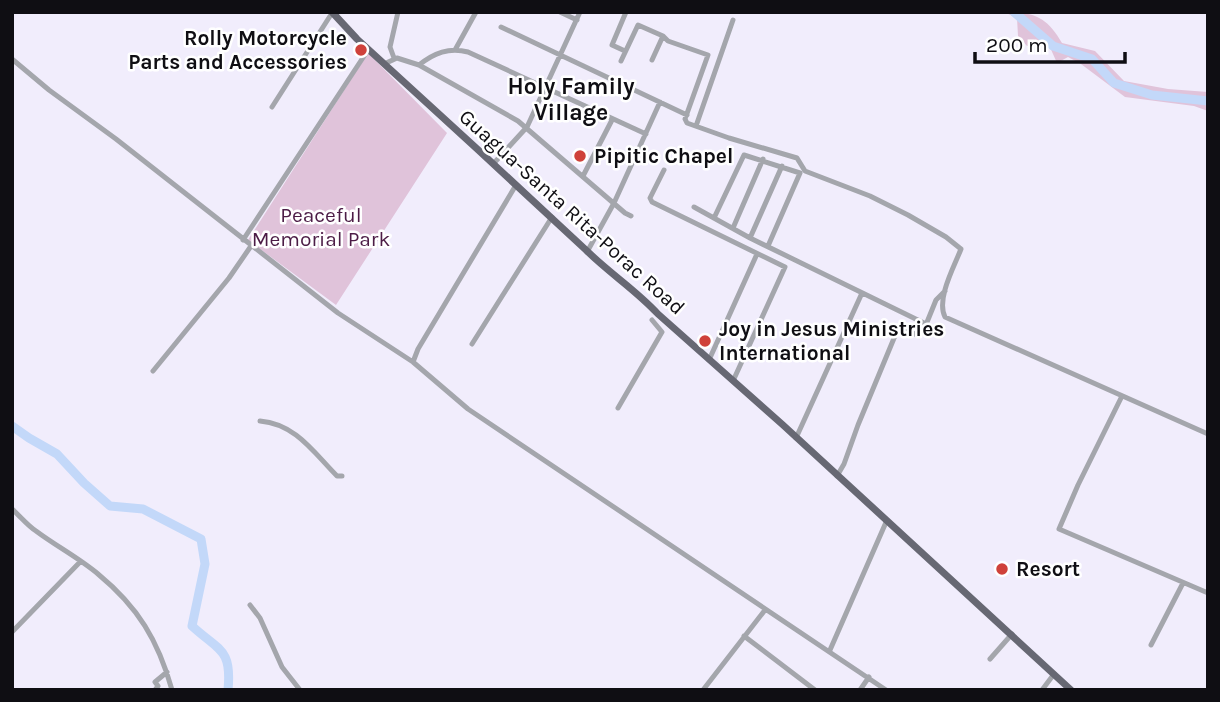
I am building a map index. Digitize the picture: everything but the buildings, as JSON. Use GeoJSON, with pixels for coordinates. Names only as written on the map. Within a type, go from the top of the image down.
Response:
{"type":"FeatureCollection","features":[{"type":"Feature","properties":{"kind":"main road","name":"Guagua-Santa Rita-Porac Road"},"geometry":{"type":"LineString","coordinates":[[332,12],[368,50],[494,163],[587,252],[648,303],[1072,690]]}},
{"type":"Feature","properties":{"kind":"street"},"geometry":{"type":"LineString","coordinates":[[272,107],[332,12]]}},
{"type":"Feature","properties":{"kind":"street"},"geometry":{"type":"LineString","coordinates":[[394,58],[390,47],[398,12]]}},
{"type":"Feature","properties":{"kind":"street"},"geometry":{"type":"LineString","coordinates":[[455,50],[476,12]]}},
{"type":"Feature","properties":{"kind":"street"},"geometry":{"type":"LineString","coordinates":[[560,12],[577,20]]}},
{"type":"Feature","properties":{"kind":"street"},"geometry":{"type":"LineString","coordinates":[[494,163],[527,127],[580,12]]}},
{"type":"Feature","properties":{"kind":"street"},"geometry":{"type":"LineString","coordinates":[[625,51],[612,45],[626,12]]}},
{"type":"Feature","properties":{"kind":"street"},"geometry":{"type":"LineString","coordinates":[[696,126],[733,20]]}},
{"type":"Feature","properties":{"kind":"street"},"geometry":{"type":"LineString","coordinates":[[621,61],[638,25],[668,41],[708,55],[685,121],[797,158],[805,171],[870,196],[946,236],[961,249],[946,291],[942,309],[945,317],[1208,434]]}},
{"type":"Feature","properties":{"kind":"street"},"geometry":{"type":"LineString","coordinates":[[501,27],[687,115]]}},
{"type":"Feature","properties":{"kind":"street"},"geometry":{"type":"LineString","coordinates":[[652,60],[663,36]]}},
{"type":"Feature","properties":{"kind":"street"},"geometry":{"type":"LineString","coordinates":[[243,240],[368,50]]}},
{"type":"Feature","properties":{"kind":"street"},"geometry":{"type":"LineString","coordinates":[[419,65],[437,53],[455,50],[475,54],[646,134]]}},
{"type":"Feature","properties":{"kind":"street"},"geometry":{"type":"LineString","coordinates":[[384,64],[394,58],[400,58],[419,65],[527,127],[631,216]]}},
{"type":"Feature","properties":{"kind":"street"},"geometry":{"type":"LineString","coordinates":[[12,59],[338,313],[413,362],[468,409],[886,690]]}},
{"type":"Feature","properties":{"kind":"street"},"geometry":{"type":"LineString","coordinates":[[587,252],[614,203],[660,102]]}},
{"type":"Feature","properties":{"kind":"street"},"geometry":{"type":"LineString","coordinates":[[583,176],[612,120]]}},
{"type":"Feature","properties":{"kind":"street"},"geometry":{"type":"LineString","coordinates":[[714,218],[742,156],[763,159],[801,175],[768,246]]}},
{"type":"Feature","properties":{"kind":"street"},"geometry":{"type":"LineString","coordinates":[[733,228],[763,159]]}},
{"type":"Feature","properties":{"kind":"street"},"geometry":{"type":"LineString","coordinates":[[751,238],[782,166]]}},
{"type":"Feature","properties":{"kind":"street"},"geometry":{"type":"LineString","coordinates":[[664,170],[650,198],[652,202],[785,267],[733,381]]}},
{"type":"Feature","properties":{"kind":"street"},"geometry":{"type":"LineString","coordinates":[[413,362],[418,349],[516,185]]}},
{"type":"Feature","properties":{"kind":"street"},"geometry":{"type":"LineString","coordinates":[[694,207],[928,326]]}},
{"type":"Feature","properties":{"kind":"street"},"geometry":{"type":"LineString","coordinates":[[472,344],[552,217]]}},
{"type":"Feature","properties":{"kind":"street"},"geometry":{"type":"LineString","coordinates":[[153,371],[229,278],[251,246]]}},
{"type":"Feature","properties":{"kind":"street"},"geometry":{"type":"LineString","coordinates":[[709,359],[757,254]]}},
{"type":"Feature","properties":{"kind":"street"},"geometry":{"type":"LineString","coordinates":[[837,476],[899,328],[916,335],[923,332],[928,326],[936,300],[946,291]]}},
{"type":"Feature","properties":{"kind":"street"},"geometry":{"type":"LineString","coordinates":[[796,438],[862,293]]}},
{"type":"Feature","properties":{"kind":"street"},"geometry":{"type":"LineString","coordinates":[[933,308],[942,309]]}},
{"type":"Feature","properties":{"kind":"street"},"geometry":{"type":"LineString","coordinates":[[618,408],[662,332],[652,320]]}},
{"type":"Feature","properties":{"kind":"street"},"geometry":{"type":"LineString","coordinates":[[1122,396],[1059,528],[1208,593]]}},
{"type":"Feature","properties":{"kind":"street"},"geometry":{"type":"LineString","coordinates":[[260,421],[274,422],[290,430],[315,451],[337,476],[342,476]]}},
{"type":"Feature","properties":{"kind":"street"},"geometry":{"type":"LineString","coordinates":[[12,509],[34,530],[104,580],[135,611],[156,642],[172,690]]}},
{"type":"Feature","properties":{"kind":"street"},"geometry":{"type":"LineString","coordinates":[[830,650],[887,520]]}},
{"type":"Feature","properties":{"kind":"street"},"geometry":{"type":"LineString","coordinates":[[12,632],[80,562]]}},
{"type":"Feature","properties":{"kind":"street"},"geometry":{"type":"LineString","coordinates":[[1151,645],[1182,583]]}},
{"type":"Feature","properties":{"kind":"street"},"geometry":{"type":"LineString","coordinates":[[250,605],[260,618],[282,667],[300,690]]}},
{"type":"Feature","properties":{"kind":"street"},"geometry":{"type":"LineString","coordinates":[[703,690],[765,610]]}},
{"type":"Feature","properties":{"kind":"street"},"geometry":{"type":"LineString","coordinates":[[990,659],[1012,634]]}},
{"type":"Feature","properties":{"kind":"street"},"geometry":{"type":"LineString","coordinates":[[744,636],[815,690]]}},
{"type":"Feature","properties":{"kind":"street"},"geometry":{"type":"LineString","coordinates":[[155,690],[158,687],[155,682],[167,672]]}},
{"type":"Feature","properties":{"kind":"street"},"geometry":{"type":"LineString","coordinates":[[1042,690],[1055,674]]}},
{"type":"Feature","properties":{"kind":"street"},"geometry":{"type":"LineString","coordinates":[[860,690],[869,677]]}},
{"type":"Feature","properties":{"kind":"green space"},"geometry":{"type":"Polygon","coordinates":[[[1004,12],[1024,13],[1039,18],[1051,27],[1062,43],[1095,51],[1124,81],[1168,89],[1208,92],[1208,111],[1194,106],[1125,97],[1068,57],[1057,63],[1049,45],[1027,46],[1018,36],[1017,18],[1004,12]]]}},
{"type":"Feature","properties":{"kind":"green space","name":"Peaceful Memorial Park"},"geometry":{"type":"Polygon","coordinates":[[[368,53],[447,133],[336,305],[248,240],[368,53]]]}},
{"type":"Feature","properties":{"kind":"waterway"},"geometry":{"type":"LineString","coordinates":[[1014,12],[1053,46],[1092,59],[1114,83],[1152,95],[1208,101]]}},
{"type":"Feature","properties":{"kind":"waterway"},"geometry":{"type":"LineString","coordinates":[[12,426],[57,454],[110,506],[143,509],[201,539],[205,564],[192,626],[222,652],[228,666],[228,690]]}},
{"type":"Feature","properties":{"kind":"place","name":"Rolly Motorcycle Parts and Accessories"},"geometry":{"type":"Point","coordinates":[361,50]}},
{"type":"Feature","properties":{"kind":"place","name":"Pipitic Chapel"},"geometry":{"type":"Point","coordinates":[580,156]}},
{"type":"Feature","properties":{"kind":"place","name":"Joy in Jesus Ministries International"},"geometry":{"type":"Point","coordinates":[705,341]}},
{"type":"Feature","properties":{"kind":"place","name":"Resort"},"geometry":{"type":"Point","coordinates":[1002,569]}},
{"type":"Feature","properties":{"kind":"district","name":"Holy Family Village"},"geometry":{"type":"Point","coordinates":[571,99]}}]}
